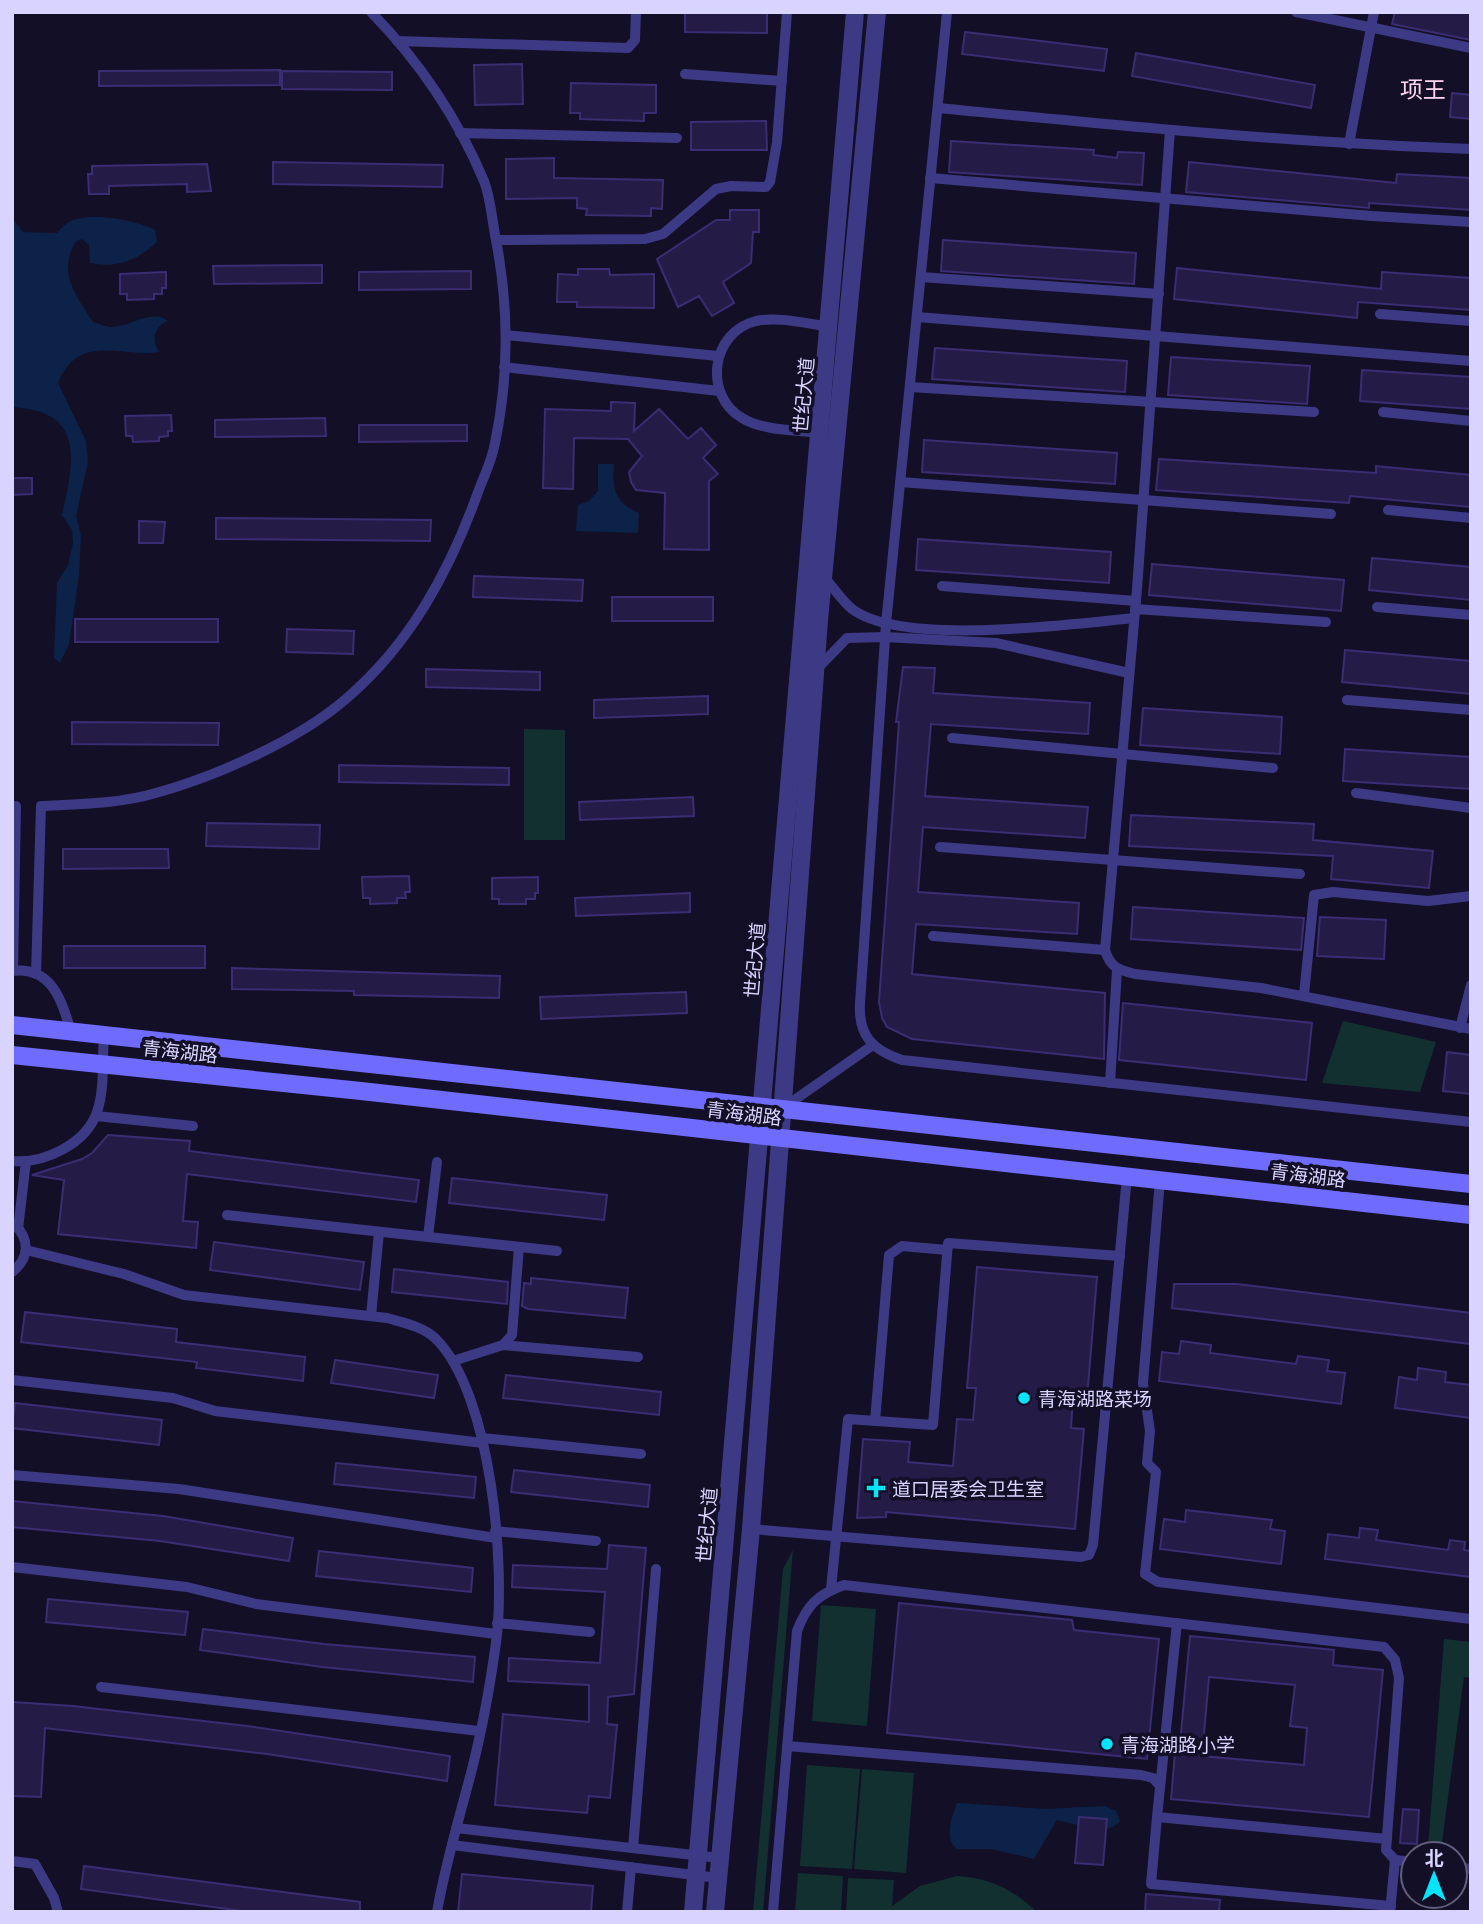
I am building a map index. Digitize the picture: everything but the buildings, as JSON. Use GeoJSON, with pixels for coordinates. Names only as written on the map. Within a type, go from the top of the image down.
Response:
{"type":"FeatureCollection","features":[{"type":"Feature","properties":{"kind":"main road","name":"青海湖路"},"geometry":{"type":"LineString","coordinates":[[12,1025],[1471,1184]]}},
{"type":"Feature","properties":{"kind":"main road","name":"青海湖路"},"geometry":{"type":"LineString","coordinates":[[12,1055],[1471,1215]]}},
{"type":"Feature","properties":{"kind":"street","name":"世纪大道"},"geometry":{"type":"LineString","coordinates":[[715,1912],[751,1529],[780,1138],[773,1108],[803,617],[831,327],[855,12]]}},
{"type":"Feature","properties":{"kind":"street","name":"世纪大道"},"geometry":{"type":"LineString","coordinates":[[693,1912],[761,1136],[773,1108],[877,12]]}},
{"type":"Feature","properties":{"kind":"lane"},"geometry":{"type":"LineString","coordinates":[[71,1032],[54,986],[29,971],[13,971],[14,806],[104,803],[154,794],[222,770],[282,741],[346,699],[394,651],[439,583],[469,517],[495,445],[506,335],[503,279],[485,183],[443,100],[397,41],[370,12]]}},
{"type":"Feature","properties":{"kind":"lane"},"geometry":{"type":"LineString","coordinates":[[397,41],[628,48],[635,40],[636,12]]}},
{"type":"Feature","properties":{"kind":"lane"},"geometry":{"type":"LineString","coordinates":[[496,240],[645,239],[663,234],[716,189],[766,187],[770,182],[777,142],[787,12]]}},
{"type":"Feature","properties":{"kind":"lane"},"geometry":{"type":"LineString","coordinates":[[947,12],[886,624],[859,1021],[864,1037],[883,1054],[902,1060],[1471,1122]]}},
{"type":"Feature","properties":{"kind":"lane"},"geometry":{"type":"LineString","coordinates":[[1296,12],[1471,48]]}},
{"type":"Feature","properties":{"kind":"lane"},"geometry":{"type":"LineString","coordinates":[[1349,144],[1374,12]]}},
{"type":"Feature","properties":{"kind":"lane"},"geometry":{"type":"LineString","coordinates":[[685,74],[782,81]]}},
{"type":"Feature","properties":{"kind":"lane"},"geometry":{"type":"LineString","coordinates":[[938,108],[1349,144],[1471,149]]}},
{"type":"Feature","properties":{"kind":"lane"},"geometry":{"type":"LineString","coordinates":[[1170,130],[1144,500],[1111,860],[1105,950],[1108,961],[1117,970],[1304,995],[1466,1029],[1471,985]]}},
{"type":"Feature","properties":{"kind":"lane"},"geometry":{"type":"LineString","coordinates":[[460,133],[677,138]]}},
{"type":"Feature","properties":{"kind":"lane"},"geometry":{"type":"LineString","coordinates":[[930,178],[1471,222]]}},
{"type":"Feature","properties":{"kind":"lane"},"geometry":{"type":"LineString","coordinates":[[921,277],[1159,294]]}},
{"type":"Feature","properties":{"kind":"lane"},"geometry":{"type":"LineString","coordinates":[[1380,314],[1471,321]]}},
{"type":"Feature","properties":{"kind":"lane"},"geometry":{"type":"LineString","coordinates":[[917,317],[1471,361]]}},
{"type":"Feature","properties":{"kind":"lane"},"geometry":{"type":"LineString","coordinates":[[821,433],[759,424],[742,418],[728,406],[719,391],[716,373],[718,356],[726,341],[738,329],[754,321],[771,319],[831,327]]}},
{"type":"Feature","properties":{"kind":"lane"},"geometry":{"type":"LineString","coordinates":[[506,335],[718,356]]}},
{"type":"Feature","properties":{"kind":"lane"},"geometry":{"type":"LineString","coordinates":[[504,367],[719,391]]}},
{"type":"Feature","properties":{"kind":"lane"},"geometry":{"type":"LineString","coordinates":[[910,387],[1314,412]]}},
{"type":"Feature","properties":{"kind":"lane"},"geometry":{"type":"LineString","coordinates":[[1384,412],[1471,421]]}},
{"type":"Feature","properties":{"kind":"lane"},"geometry":{"type":"LineString","coordinates":[[901,482],[1331,514]]}},
{"type":"Feature","properties":{"kind":"lane"},"geometry":{"type":"LineString","coordinates":[[1388,510],[1471,518]]}},
{"type":"Feature","properties":{"kind":"lane"},"geometry":{"type":"LineString","coordinates":[[824,577],[852,609],[886,624],[994,632],[1135,609]]}},
{"type":"Feature","properties":{"kind":"lane"},"geometry":{"type":"LineString","coordinates":[[942,586],[1135,609],[1326,622]]}},
{"type":"Feature","properties":{"kind":"lane"},"geometry":{"type":"LineString","coordinates":[[1377,607],[1471,615]]}},
{"type":"Feature","properties":{"kind":"lane"},"geometry":{"type":"LineString","coordinates":[[816,670],[847,638],[886,636],[996,643],[1129,673]]}},
{"type":"Feature","properties":{"kind":"lane"},"geometry":{"type":"LineString","coordinates":[[1347,700],[1471,710]]}},
{"type":"Feature","properties":{"kind":"lane"},"geometry":{"type":"LineString","coordinates":[[952,738],[1273,768]]}},
{"type":"Feature","properties":{"kind":"lane"},"geometry":{"type":"LineString","coordinates":[[1356,793],[1471,808]]}},
{"type":"Feature","properties":{"kind":"lane"},"geometry":{"type":"LineString","coordinates":[[36,974],[41,806]]}},
{"type":"Feature","properties":{"kind":"lane"},"geometry":{"type":"LineString","coordinates":[[940,847],[1300,874]]}},
{"type":"Feature","properties":{"kind":"lane"},"geometry":{"type":"LineString","coordinates":[[1304,995],[1314,895],[1333,892],[1428,901],[1471,896]]}},
{"type":"Feature","properties":{"kind":"lane"},"geometry":{"type":"LineString","coordinates":[[933,936],[1105,950]]}},
{"type":"Feature","properties":{"kind":"lane"},"geometry":{"type":"LineString","coordinates":[[1110,1083],[1117,970]]}},
{"type":"Feature","properties":{"kind":"lane"},"geometry":{"type":"LineString","coordinates":[[12,1161],[43,1158],[64,1149],[96,1116],[104,1035]]}},
{"type":"Feature","properties":{"kind":"lane"},"geometry":{"type":"LineString","coordinates":[[773,1108],[873,1045]]}},
{"type":"Feature","properties":{"kind":"lane"},"geometry":{"type":"LineString","coordinates":[[96,1116],[192,1126]]}},
{"type":"Feature","properties":{"kind":"lane"},"geometry":{"type":"LineString","coordinates":[[12,1272],[24,1258],[26,1250],[15,1226],[26,1161]]}},
{"type":"Feature","properties":{"kind":"lane"},"geometry":{"type":"LineString","coordinates":[[428,1237],[437,1162]]}},
{"type":"Feature","properties":{"kind":"lane"},"geometry":{"type":"LineString","coordinates":[[751,1529],[1081,1557],[1089,1555],[1093,1545],[1127,1176]]}},
{"type":"Feature","properties":{"kind":"lane"},"geometry":{"type":"LineString","coordinates":[[1160,1180],[1143,1383],[1150,1431],[1147,1463],[1156,1472],[1145,1574],[1157,1582],[1471,1619]]}},
{"type":"Feature","properties":{"kind":"lane"},"geometry":{"type":"LineString","coordinates":[[227,1216],[557,1251]]}},
{"type":"Feature","properties":{"kind":"lane"},"geometry":{"type":"LineString","coordinates":[[371,1316],[379,1231]]}},
{"type":"Feature","properties":{"kind":"lane"},"geometry":{"type":"LineString","coordinates":[[831,1590],[848,1419],[933,1425],[948,1243],[1120,1256]]}},
{"type":"Feature","properties":{"kind":"lane"},"geometry":{"type":"LineString","coordinates":[[875,1421],[889,1255],[902,1246],[947,1250]]}},
{"type":"Feature","properties":{"kind":"lane"},"geometry":{"type":"LineString","coordinates":[[503,1345],[512,1335],[519,1247]]}},
{"type":"Feature","properties":{"kind":"lane"},"geometry":{"type":"LineString","coordinates":[[26,1250],[124,1274],[184,1295],[371,1316],[416,1326],[435,1338],[453,1361],[483,1440],[499,1583],[497,1628],[479,1731],[437,1912]]}},
{"type":"Feature","properties":{"kind":"lane"},"geometry":{"type":"LineString","coordinates":[[453,1361],[503,1345],[638,1357]]}},
{"type":"Feature","properties":{"kind":"lane"},"geometry":{"type":"LineString","coordinates":[[12,1380],[173,1398],[215,1411],[641,1454]]}},
{"type":"Feature","properties":{"kind":"lane"},"geometry":{"type":"LineString","coordinates":[[12,1475],[179,1489],[495,1534],[596,1541]]}},
{"type":"Feature","properties":{"kind":"lane"},"geometry":{"type":"LineString","coordinates":[[12,1567],[187,1587],[256,1604],[497,1628],[590,1632]]}},
{"type":"Feature","properties":{"kind":"lane"},"geometry":{"type":"LineString","coordinates":[[633,1848],[656,1569]]}},
{"type":"Feature","properties":{"kind":"lane"},"geometry":{"type":"LineString","coordinates":[[773,1912],[797,1631],[806,1607],[831,1590],[844,1585],[1384,1647],[1395,1660],[1399,1678],[1386,1850],[1395,1860],[1399,1860]]}},
{"type":"Feature","properties":{"kind":"lane"},"geometry":{"type":"LineString","coordinates":[[1177,1623],[1151,1884],[1391,1909],[1395,1860]]}},
{"type":"Feature","properties":{"kind":"lane"},"geometry":{"type":"LineString","coordinates":[[101,1687],[479,1731]]}},
{"type":"Feature","properties":{"kind":"lane"},"geometry":{"type":"LineString","coordinates":[[787,1746],[1141,1775],[1153,1778],[1160,1786]]}},
{"type":"Feature","properties":{"kind":"lane"},"geometry":{"type":"LineString","coordinates":[[1157,1817],[1387,1839]]}},
{"type":"Feature","properties":{"kind":"lane"},"geometry":{"type":"LineString","coordinates":[[456,1828],[720,1858]]}},
{"type":"Feature","properties":{"kind":"lane"},"geometry":{"type":"LineString","coordinates":[[452,1845],[718,1878]]}},
{"type":"Feature","properties":{"kind":"lane"},"geometry":{"type":"LineString","coordinates":[[12,1861],[35,1864],[54,1898],[58,1912]]}},
{"type":"Feature","properties":{"kind":"lane"},"geometry":{"type":"LineString","coordinates":[[627,1912],[631,1867]]}},
{"type":"Feature","properties":{"kind":"green space"},"geometry":{"type":"Polygon","coordinates":[[[524,729],[565,730],[565,840],[524,840],[524,729]]]}},
{"type":"Feature","properties":{"kind":"green space"},"geometry":{"type":"Polygon","coordinates":[[[1343,1021],[1436,1042],[1420,1092],[1322,1083],[1343,1021]]]}},
{"type":"Feature","properties":{"kind":"green space"},"geometry":{"type":"Polygon","coordinates":[[[793,1550],[763,1912],[753,1912],[783,1569],[793,1550]]]}},
{"type":"Feature","properties":{"kind":"green space"},"geometry":{"type":"Polygon","coordinates":[[[821,1605],[876,1609],[867,1726],[812,1721],[821,1605]]]}},
{"type":"Feature","properties":{"kind":"green space"},"geometry":{"type":"Polygon","coordinates":[[[1444,1639],[1471,1642],[1471,1678],[1464,1677],[1442,1840],[1429,1840],[1444,1639]]]}},
{"type":"Feature","properties":{"kind":"green space"},"geometry":{"type":"Polygon","coordinates":[[[807,1765],[860,1769],[852,1869],[800,1866],[807,1765]]]}},
{"type":"Feature","properties":{"kind":"green space"},"geometry":{"type":"Polygon","coordinates":[[[862,1769],[914,1773],[906,1873],[854,1869],[862,1769]]]}},
{"type":"Feature","properties":{"kind":"green space"},"geometry":{"type":"Polygon","coordinates":[[[798,1873],[843,1876],[841,1912],[795,1912],[798,1873]]]}},
{"type":"Feature","properties":{"kind":"green space"},"geometry":{"type":"Polygon","coordinates":[[[957,1876],[980,1879],[1000,1886],[1037,1912],[846,1912],[848,1878],[894,1880],[892,1906],[920,1886],[957,1876]]]}},
{"type":"Feature","properties":{"kind":"water"},"geometry":{"type":"Polygon","coordinates":[[[88,217],[125,220],[155,230],[157,242],[142,254],[118,264],[90,263],[89,245],[82,239],[75,242],[70,254],[68,274],[75,293],[93,322],[111,327],[147,317],[168,321],[155,334],[159,352],[89,352],[77,357],[67,367],[58,383],[86,441],[88,462],[76,516],[81,535],[79,576],[69,644],[60,663],[54,658],[57,583],[68,565],[73,543],[72,530],[62,515],[71,458],[64,428],[53,418],[36,411],[12,407],[12,218],[23,232],[57,233],[69,222],[88,217]]]}},
{"type":"Feature","properties":{"kind":"water"},"geometry":{"type":"Polygon","coordinates":[[[598,464],[614,464],[615,488],[620,500],[639,513],[638,533],[576,531],[578,505],[589,501],[598,491],[598,464]]]}},
{"type":"Feature","properties":{"kind":"water"},"geometry":{"type":"Polygon","coordinates":[[[957,1803],[1046,1809],[1105,1806],[1116,1811],[1120,1821],[1107,1829],[1099,1829],[1057,1820],[1034,1859],[991,1849],[957,1849],[950,1839],[950,1834],[957,1803]]]}},
{"type":"Feature","properties":{"kind":"place","name":"青海湖路菜场"},"geometry":{"type":"Point","coordinates":[1024,1398]}},
{"type":"Feature","properties":{"kind":"place","name":"道口居委会卫生室"},"geometry":{"type":"Point","coordinates":[876,1488]}},
{"type":"Feature","properties":{"kind":"place","name":"青海湖路小学"},"geometry":{"type":"Point","coordinates":[1107,1744]}},
{"type":"Feature","properties":{"kind":"district","name":"项王"},"geometry":{"type":"Point","coordinates":[1423,89]}}]}
